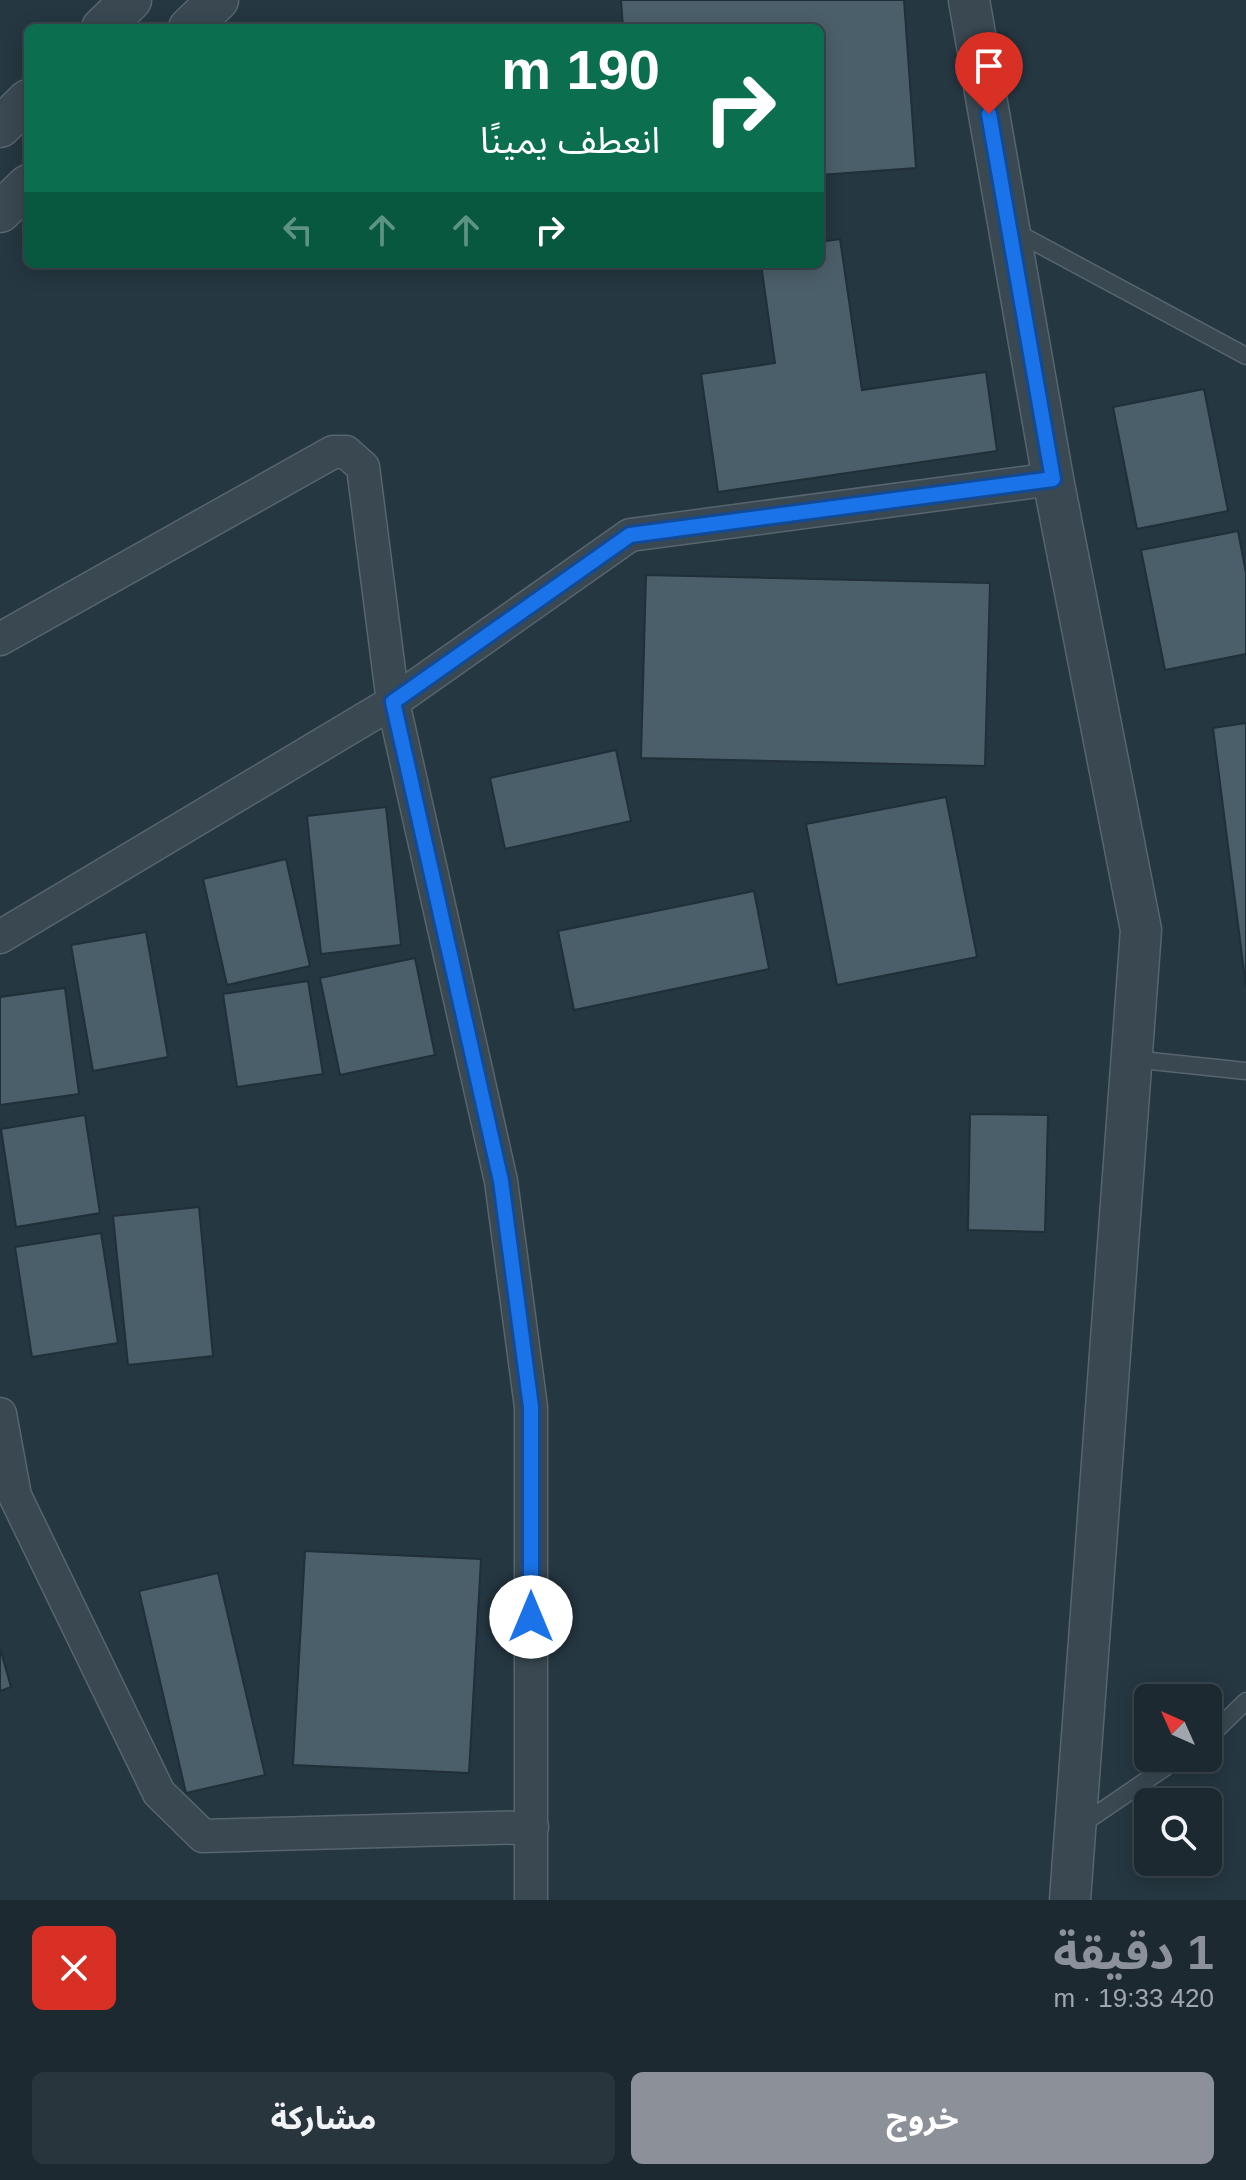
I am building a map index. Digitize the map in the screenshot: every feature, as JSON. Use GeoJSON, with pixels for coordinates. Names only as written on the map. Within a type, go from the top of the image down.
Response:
{"type":"FeatureCollection","features":[{"type":"Feature","properties":{"kind":"street"},"geometry":{"type":"LineString","coordinates":[[106,24],[131,0]]}},
{"type":"Feature","properties":{"kind":"street"},"geometry":{"type":"LineString","coordinates":[[193,24],[218,0]]}},
{"type":"Feature","properties":{"kind":"street"},"geometry":{"type":"LineString","coordinates":[[969,0],[1053,479],[1141,930],[1070,1900]]}},
{"type":"Feature","properties":{"kind":"street"},"geometry":{"type":"LineString","coordinates":[[0,127],[24,104]]}},
{"type":"Feature","properties":{"kind":"street"},"geometry":{"type":"LineString","coordinates":[[0,212],[24,189]]}},
{"type":"Feature","properties":{"kind":"street"},"geometry":{"type":"LineString","coordinates":[[0,639],[333,452],[346,452],[363,467],[393,702],[501,1181],[531,1407],[531,1900]]}},
{"type":"Feature","properties":{"kind":"street"},"geometry":{"type":"LineString","coordinates":[[0,937],[393,702],[630,535],[1053,479]]}},
{"type":"Feature","properties":{"kind":"street"},"geometry":{"type":"LineString","coordinates":[[0,1414],[15,1496],[159,1793],[203,1836],[532,1827]]}},
{"type":"Feature","properties":{"kind":"lane"},"geometry":{"type":"LineString","coordinates":[[1009,228],[1246,356]]}},
{"type":"Feature","properties":{"kind":"lane"},"geometry":{"type":"LineString","coordinates":[[1132,1059],[1246,1071]]}},
{"type":"Feature","properties":{"kind":"lane"},"geometry":{"type":"LineString","coordinates":[[1222,1724],[1246,1701]]}},
{"type":"Feature","properties":{"kind":"lane"},"geometry":{"type":"LineString","coordinates":[[1075,1829],[1158,1772]]}},
{"type":"Feature","properties":{"kind":"building"},"geometry":{"type":"Polygon","coordinates":[[[621,0],[904,0],[916,168],[824,175],[824,24],[623,24],[621,0]]]}},
{"type":"Feature","properties":{"kind":"building"},"geometry":{"type":"Polygon","coordinates":[[[840,239],[862,390],[986,372],[997,451],[718,492],[701,374],[775,363],[762,268],[824,268],[824,241],[840,239]]]}},
{"type":"Feature","properties":{"kind":"building"},"geometry":{"type":"Polygon","coordinates":[[[1204,389],[1228,511],[1137,529],[1113,407],[1204,389]]]}},
{"type":"Feature","properties":{"kind":"building"},"geometry":{"type":"Polygon","coordinates":[[[1238,531],[1246,573],[1246,654],[1165,670],[1141,550],[1238,531]]]}},
{"type":"Feature","properties":{"kind":"building"},"geometry":{"type":"Polygon","coordinates":[[[646,575],[990,583],[985,766],[641,758],[646,575]]]}},
{"type":"Feature","properties":{"kind":"building"},"geometry":{"type":"Polygon","coordinates":[[[1246,723],[1246,987],[1213,728],[1246,723]]]}},
{"type":"Feature","properties":{"kind":"building"},"geometry":{"type":"Polygon","coordinates":[[[616,750],[631,821],[505,849],[490,778],[616,750]]]}},
{"type":"Feature","properties":{"kind":"building"},"geometry":{"type":"Polygon","coordinates":[[[946,797],[977,957],[837,985],[806,824],[946,797]]]}},
{"type":"Feature","properties":{"kind":"building"},"geometry":{"type":"Polygon","coordinates":[[[386,807],[401,945],[321,954],[307,816],[386,807]]]}},
{"type":"Feature","properties":{"kind":"building"},"geometry":{"type":"Polygon","coordinates":[[[286,859],[310,966],[227,985],[203,879],[286,859]]]}},
{"type":"Feature","properties":{"kind":"building"},"geometry":{"type":"Polygon","coordinates":[[[754,891],[769,969],[574,1010],[558,931],[754,891]]]}},
{"type":"Feature","properties":{"kind":"building"},"geometry":{"type":"Polygon","coordinates":[[[146,932],[168,1057],[93,1071],[71,945],[146,932]]]}},
{"type":"Feature","properties":{"kind":"building"},"geometry":{"type":"Polygon","coordinates":[[[415,958],[435,1055],[340,1075],[320,978],[415,958]]]}},
{"type":"Feature","properties":{"kind":"building"},"geometry":{"type":"Polygon","coordinates":[[[308,981],[323,1074],[237,1087],[223,994],[308,981]]]}},
{"type":"Feature","properties":{"kind":"building"},"geometry":{"type":"Polygon","coordinates":[[[65,988],[79,1094],[0,1105],[0,997],[65,988]]]}},
{"type":"Feature","properties":{"kind":"building"},"geometry":{"type":"Polygon","coordinates":[[[970,1114],[1048,1115],[1045,1232],[968,1230],[970,1114]]]}},
{"type":"Feature","properties":{"kind":"building"},"geometry":{"type":"Polygon","coordinates":[[[85,1115],[100,1213],[16,1227],[1,1129],[85,1115]]]}},
{"type":"Feature","properties":{"kind":"building"},"geometry":{"type":"Polygon","coordinates":[[[199,1207],[213,1356],[128,1365],[113,1216],[199,1207]]]}},
{"type":"Feature","properties":{"kind":"building"},"geometry":{"type":"Polygon","coordinates":[[[101,1233],[118,1343],[32,1357],[15,1247],[101,1233]]]}},
{"type":"Feature","properties":{"kind":"building"},"geometry":{"type":"Polygon","coordinates":[[[305,1551],[481,1559],[469,1773],[293,1765],[305,1551]]]}},
{"type":"Feature","properties":{"kind":"building"},"geometry":{"type":"Polygon","coordinates":[[[218,1573],[265,1775],[186,1793],[139,1591],[218,1573]]]}},
{"type":"Feature","properties":{"kind":"building"},"geometry":{"type":"Polygon","coordinates":[[[0,1648],[11,1687],[0,1691],[0,1648]]]}},
{"type":"Feature","properties":{"kind":"route"},"geometry":{"type":"LineString","coordinates":[[531,1617],[531,1407],[501,1181],[393,702],[630,535],[1053,479],[989,114]]}}]}
